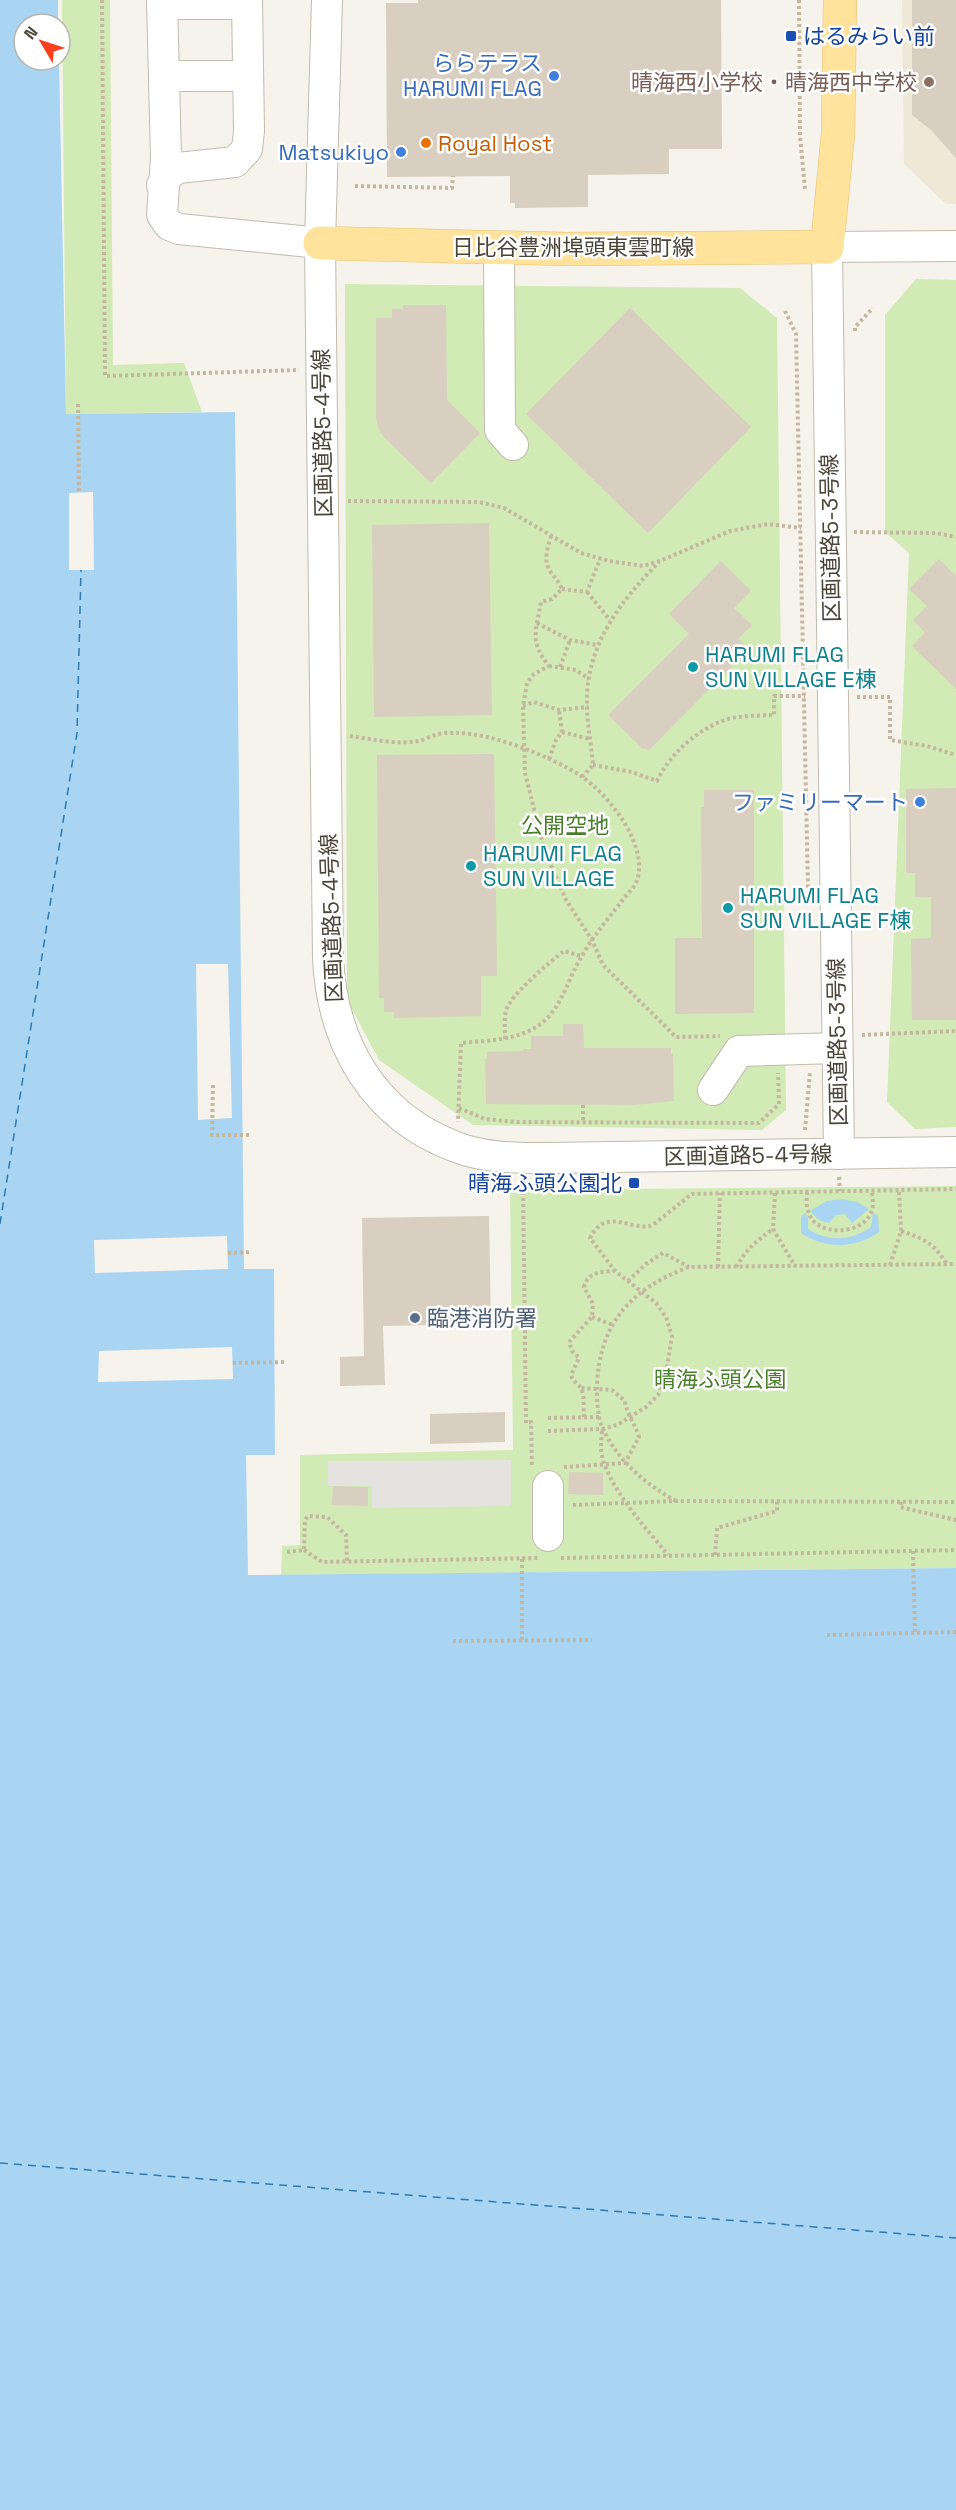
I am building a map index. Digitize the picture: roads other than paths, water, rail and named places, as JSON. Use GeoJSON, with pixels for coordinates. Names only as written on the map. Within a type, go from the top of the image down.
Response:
{"type":"FeatureCollection","features":[{"type":"Feature","properties":{"kind":"main road"},"geometry":{"type":"LineString","coordinates":[[817,0],[819,135],[827,247]]}},
{"type":"Feature","properties":{"kind":"main road"},"geometry":{"type":"LineString","coordinates":[[827,247],[838,134],[840,0]]}},
{"type":"Feature","properties":{"kind":"main road","name":"日比谷豊洲埠頭東雲町線"},"geometry":{"type":"LineString","coordinates":[[320,243],[499,247],[827,247]]}},
{"type":"Feature","properties":{"kind":"street","name":"区画道路5-4号線"},"geometry":{"type":"LineString","coordinates":[[327,0],[320,243],[328,958],[330,989],[336,1016],[345,1043],[359,1070],[386,1102],[411,1123],[432,1136],[457,1148],[511,1158],[839,1165],[956,1152]]}},
{"type":"Feature","properties":{"kind":"street"},"geometry":{"type":"LineString","coordinates":[[169,170],[235,162],[247,149],[249,132],[247,2],[162,2],[169,170],[162,215],[169,225],[178,229],[320,243]]}},
{"type":"Feature","properties":{"kind":"street"},"geometry":{"type":"LineString","coordinates":[[164,76],[248,76]]}},
{"type":"Feature","properties":{"kind":"street"},"geometry":{"type":"LineString","coordinates":[[827,247],[956,246]]}},
{"type":"Feature","properties":{"kind":"street"},"geometry":{"type":"LineString","coordinates":[[499,247],[500,430],[513,445]]}},
{"type":"Feature","properties":{"kind":"street","name":"区画道路5-3号線"},"geometry":{"type":"LineString","coordinates":[[827,247],[839,1165]]}},
{"type":"Feature","properties":{"kind":"street"},"geometry":{"type":"LineString","coordinates":[[713,1090],[739,1051],[837,1042]]}},
{"type":"Feature","properties":{"kind":"street"},"geometry":{"type":"LineString","coordinates":[[543,1552],[547,1484]]}},
{"type":"Feature","properties":{"kind":"water"},"geometry":{"type":"Polygon","coordinates":[[[0,0],[58,0],[58,12],[12,12],[12,72],[59,72],[66,414],[235,412],[244,1269],[274,1269],[275,1455],[246,1455],[248,1575],[956,1568],[956,2510],[0,2510],[0,0]]]}},
{"type":"Feature","properties":{"kind":"water"},"geometry":{"type":"Polygon","coordinates":[[[841,1199],[857,1202],[869,1209],[852,1223],[845,1214],[836,1215],[829,1223],[819,1220],[810,1211],[827,1201],[841,1199]]]}},
{"type":"Feature","properties":{"kind":"water"},"geometry":{"type":"Polygon","coordinates":[[[873,1212],[878,1216],[879,1232],[860,1242],[830,1244],[801,1233],[801,1217],[805,1213],[808,1217],[808,1229],[824,1236],[840,1238],[856,1235],[871,1227],[873,1212]]]}},
{"type":"Feature","properties":{"kind":"place","name":"はるみらい前"},"geometry":{"type":"Point","coordinates":[791,36]}},
{"type":"Feature","properties":{"kind":"place","name":"ららテラス HARUMI FLAG"},"geometry":{"type":"Point","coordinates":[554,76]}},
{"type":"Feature","properties":{"kind":"place","name":"晴海西小学校・晴海西中学校"},"geometry":{"type":"Point","coordinates":[929,82]}},
{"type":"Feature","properties":{"kind":"place","name":"Royal Host"},"geometry":{"type":"Point","coordinates":[426,143]}},
{"type":"Feature","properties":{"kind":"place","name":"Matsukiyo"},"geometry":{"type":"Point","coordinates":[401,152]}},
{"type":"Feature","properties":{"kind":"place","name":"HARUMI FLAG SUN VILLAGE E棟"},"geometry":{"type":"Point","coordinates":[693,667]}},
{"type":"Feature","properties":{"kind":"place","name":"ファミリーマート"},"geometry":{"type":"Point","coordinates":[920,802]}},
{"type":"Feature","properties":{"kind":"place","name":"HARUMI FLAG SUN VILLAGE"},"geometry":{"type":"Point","coordinates":[471,866]}},
{"type":"Feature","properties":{"kind":"place","name":"HARUMI FLAG SUN VILLAGE F棟"},"geometry":{"type":"Point","coordinates":[728,908]}},
{"type":"Feature","properties":{"kind":"place","name":"晴海ふ頭公園北"},"geometry":{"type":"Point","coordinates":[634,1183]}},
{"type":"Feature","properties":{"kind":"place","name":"臨港消防署"},"geometry":{"type":"Point","coordinates":[415,1318]}},
{"type":"Feature","properties":{"kind":"park label","name":"公開空地"},"geometry":{"type":"Point","coordinates":[565,825]}},
{"type":"Feature","properties":{"kind":"park label","name":"晴海ふ頭公園"},"geometry":{"type":"Point","coordinates":[720,1379]}}]}
